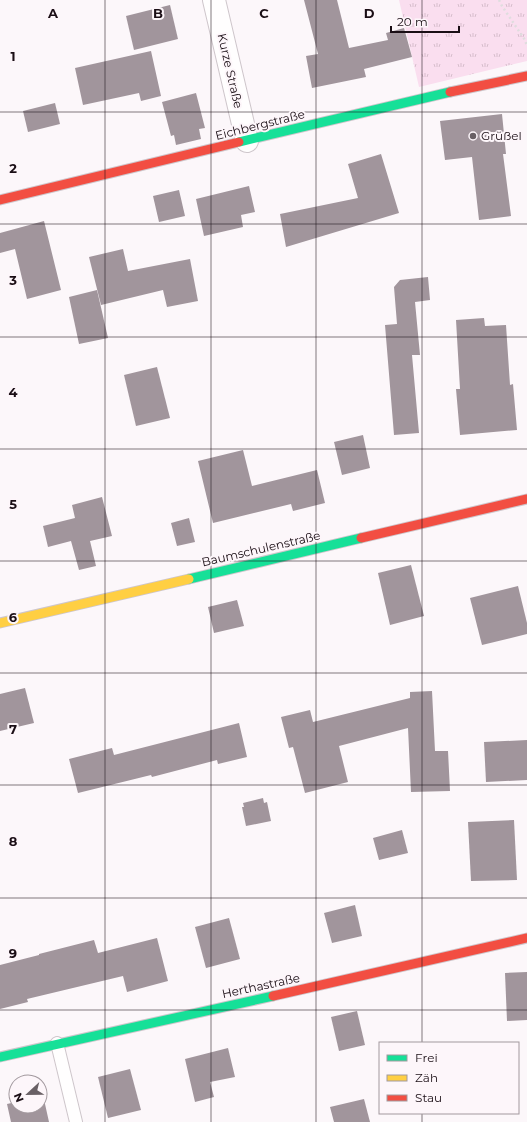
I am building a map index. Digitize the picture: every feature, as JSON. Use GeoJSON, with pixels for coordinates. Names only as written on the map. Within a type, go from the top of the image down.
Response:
{"type":"FeatureCollection","features":[{"type":"Feature","properties":{"kind":"street","name":"Kurze Straße"},"geometry":{"type":"LineString","coordinates":[[214,0],[247,141]]}},
{"type":"Feature","properties":{"kind":"street","name":"Eichbergstraße"},"geometry":{"type":"LineString","coordinates":[[0,200],[424,98],[527,76]]}},
{"type":"Feature","properties":{"kind":"street","name":"Baumschulenstraße"},"geometry":{"type":"LineString","coordinates":[[0,623],[527,499]]}},
{"type":"Feature","properties":{"kind":"street","name":"Herthastraße"},"geometry":{"type":"LineString","coordinates":[[0,1057],[527,938]]}},
{"type":"Feature","properties":{"kind":"lane"},"geometry":{"type":"LineString","coordinates":[[57,1043],[76,1122]]}},
{"type":"Feature","properties":{"kind":"path"},"geometry":{"type":"LineString","coordinates":[[499,0],[525,40],[527,46]]}},
{"type":"Feature","properties":{"kind":"green space"},"geometry":{"type":"Polygon","coordinates":[[[399,0],[527,0],[527,61],[419,87],[399,0]]]}},
{"type":"Feature","properties":{"kind":"building"},"geometry":{"type":"Polygon","coordinates":[[[304,0],[337,0],[349,48],[388,40],[386,33],[404,28],[412,57],[364,69],[366,77],[312,88],[306,56],[318,54],[304,0]]]}},
{"type":"Feature","properties":{"kind":"building"},"geometry":{"type":"Polygon","coordinates":[[[170,5],[178,39],[134,50],[126,16],[170,5]]]}},
{"type":"Feature","properties":{"kind":"building"},"geometry":{"type":"Polygon","coordinates":[[[151,51],[161,96],[141,101],[139,93],[83,105],[75,68],[151,51]]]}},
{"type":"Feature","properties":{"kind":"building"},"geometry":{"type":"Polygon","coordinates":[[[196,93],[205,128],[199,129],[201,139],[176,145],[174,135],[171,136],[162,102],[196,93]]]}},
{"type":"Feature","properties":{"kind":"building"},"geometry":{"type":"Polygon","coordinates":[[[55,103],[60,124],[28,132],[23,111],[55,103]]]}},
{"type":"Feature","properties":{"kind":"building"},"geometry":{"type":"Polygon","coordinates":[[[502,114],[506,154],[503,154],[511,216],[479,220],[472,157],[445,160],[440,121],[502,114]]]}},
{"type":"Feature","properties":{"kind":"building"},"geometry":{"type":"Polygon","coordinates":[[[381,154],[399,213],[286,247],[280,214],[358,198],[348,164],[381,154]]]}},
{"type":"Feature","properties":{"kind":"building"},"geometry":{"type":"Polygon","coordinates":[[[249,186],[255,212],[241,215],[243,227],[204,236],[196,199],[249,186]]]}},
{"type":"Feature","properties":{"kind":"building"},"geometry":{"type":"Polygon","coordinates":[[[179,190],[185,216],[159,222],[153,196],[179,190]]]}},
{"type":"Feature","properties":{"kind":"building"},"geometry":{"type":"Polygon","coordinates":[[[44,221],[61,290],[27,299],[15,249],[0,253],[0,233],[44,221]]]}},
{"type":"Feature","properties":{"kind":"building"},"geometry":{"type":"Polygon","coordinates":[[[123,249],[128,271],[190,259],[198,301],[167,307],[163,290],[101,305],[89,257],[123,249]]]}},
{"type":"Feature","properties":{"kind":"building"},"geometry":{"type":"Polygon","coordinates":[[[428,277],[430,300],[415,302],[420,355],[412,355],[419,433],[394,435],[385,325],[397,324],[394,287],[400,280],[428,277]]]}},
{"type":"Feature","properties":{"kind":"building"},"geometry":{"type":"Polygon","coordinates":[[[97,290],[108,338],[79,344],[69,297],[97,290]]]}},
{"type":"Feature","properties":{"kind":"building"},"geometry":{"type":"Polygon","coordinates":[[[484,318],[485,326],[506,325],[510,385],[513,384],[517,430],[460,435],[456,389],[460,389],[456,320],[484,318]]]}},
{"type":"Feature","properties":{"kind":"building"},"geometry":{"type":"Polygon","coordinates":[[[157,367],[170,418],[136,426],[124,375],[157,367]]]}},
{"type":"Feature","properties":{"kind":"building"},"geometry":{"type":"Polygon","coordinates":[[[363,435],[370,468],[342,475],[334,442],[363,435]]]}},
{"type":"Feature","properties":{"kind":"building"},"geometry":{"type":"Polygon","coordinates":[[[243,450],[252,486],[317,470],[325,503],[293,511],[291,504],[213,523],[198,461],[243,450]]]}},
{"type":"Feature","properties":{"kind":"building"},"geometry":{"type":"Polygon","coordinates":[[[102,497],[112,536],[90,541],[96,566],[79,570],[71,541],[48,547],[43,526],[75,518],[72,505],[102,497]]]}},
{"type":"Feature","properties":{"kind":"building"},"geometry":{"type":"Polygon","coordinates":[[[189,518],[195,542],[177,546],[171,523],[189,518]]]}},
{"type":"Feature","properties":{"kind":"building"},"geometry":{"type":"Polygon","coordinates":[[[411,565],[424,616],[390,625],[378,573],[411,565]]]}},
{"type":"Feature","properties":{"kind":"building"},"geometry":{"type":"Polygon","coordinates":[[[518,586],[527,623],[527,634],[482,645],[470,598],[518,586]]]}},
{"type":"Feature","properties":{"kind":"building"},"geometry":{"type":"Polygon","coordinates":[[[237,600],[244,626],[214,633],[208,607],[237,600]]]}},
{"type":"Feature","properties":{"kind":"building"},"geometry":{"type":"Polygon","coordinates":[[[25,688],[34,723],[0,731],[0,694],[25,688]]]}},
{"type":"Feature","properties":{"kind":"building"},"geometry":{"type":"Polygon","coordinates":[[[432,691],[435,751],[448,751],[450,791],[411,792],[408,728],[339,746],[348,782],[305,793],[293,747],[289,748],[281,717],[310,710],[313,722],[410,698],[410,692],[432,691]]]}},
{"type":"Feature","properties":{"kind":"building"},"geometry":{"type":"Polygon","coordinates":[[[239,723],[247,757],[218,764],[217,760],[152,777],[151,775],[78,793],[69,759],[112,748],[114,755],[239,723]]]}},
{"type":"Feature","properties":{"kind":"building"},"geometry":{"type":"Polygon","coordinates":[[[527,740],[527,780],[486,782],[484,742],[527,740]]]}},
{"type":"Feature","properties":{"kind":"building"},"geometry":{"type":"Polygon","coordinates":[[[263,798],[264,803],[267,802],[271,821],[246,826],[242,807],[244,807],[243,803],[263,798]]]}},
{"type":"Feature","properties":{"kind":"building"},"geometry":{"type":"Polygon","coordinates":[[[514,820],[517,880],[471,881],[468,822],[514,820]]]}},
{"type":"Feature","properties":{"kind":"building"},"geometry":{"type":"Polygon","coordinates":[[[402,830],[408,853],[379,860],[373,838],[402,830]]]}},
{"type":"Feature","properties":{"kind":"building"},"geometry":{"type":"Polygon","coordinates":[[[355,905],[362,936],[332,943],[324,913],[355,905]]]}},
{"type":"Feature","properties":{"kind":"building"},"geometry":{"type":"Polygon","coordinates":[[[229,918],[240,959],[206,968],[195,927],[229,918]]]}},
{"type":"Feature","properties":{"kind":"building"},"geometry":{"type":"Polygon","coordinates":[[[157,938],[168,981],[127,992],[123,976],[27,999],[28,1002],[0,1009],[0,965],[94,940],[98,953],[157,938]]]}},
{"type":"Feature","properties":{"kind":"building"},"geometry":{"type":"Polygon","coordinates":[[[527,972],[527,1020],[507,1021],[505,973],[527,972]]]}},
{"type":"Feature","properties":{"kind":"building"},"geometry":{"type":"Polygon","coordinates":[[[357,1011],[365,1045],[339,1051],[331,1017],[357,1011]]]}},
{"type":"Feature","properties":{"kind":"building"},"geometry":{"type":"Polygon","coordinates":[[[228,1048],[235,1077],[210,1082],[214,1097],[195,1102],[185,1059],[228,1048]]]}},
{"type":"Feature","properties":{"kind":"building"},"geometry":{"type":"Polygon","coordinates":[[[130,1069],[141,1110],[108,1118],[98,1077],[130,1069]]]}},
{"type":"Feature","properties":{"kind":"building"},"geometry":{"type":"Polygon","coordinates":[[[364,1099],[370,1122],[334,1122],[330,1107],[364,1099]]]}},
{"type":"Feature","properties":{"kind":"building"},"geometry":{"type":"Polygon","coordinates":[[[9,1114],[47,1114],[49,1122],[11,1122],[9,1114]]]}},
{"type":"Feature","properties":{"kind":"traffic: fast"},"geometry":{"type":"LineString","coordinates":[[239,142],[450,92]]}},
{"type":"Feature","properties":{"kind":"traffic: fast"},"geometry":{"type":"LineString","coordinates":[[189,579],[361,538]]}},
{"type":"Feature","properties":{"kind":"traffic: fast"},"geometry":{"type":"LineString","coordinates":[[0,1057],[273,996]]}},
{"type":"Feature","properties":{"kind":"traffic: slow"},"geometry":{"type":"LineString","coordinates":[[0,623],[189,579]]}},
{"type":"Feature","properties":{"kind":"traffic: jam"},"geometry":{"type":"LineString","coordinates":[[450,92],[527,76]]}},
{"type":"Feature","properties":{"kind":"traffic: jam"},"geometry":{"type":"LineString","coordinates":[[0,200],[239,142]]}},
{"type":"Feature","properties":{"kind":"traffic: jam"},"geometry":{"type":"LineString","coordinates":[[361,538],[527,499]]}},
{"type":"Feature","properties":{"kind":"traffic: jam"},"geometry":{"type":"LineString","coordinates":[[273,996],[527,938]]}},
{"type":"Feature","properties":{"kind":"place","name":"Grüßel"},"geometry":{"type":"Point","coordinates":[473,136]}}]}
